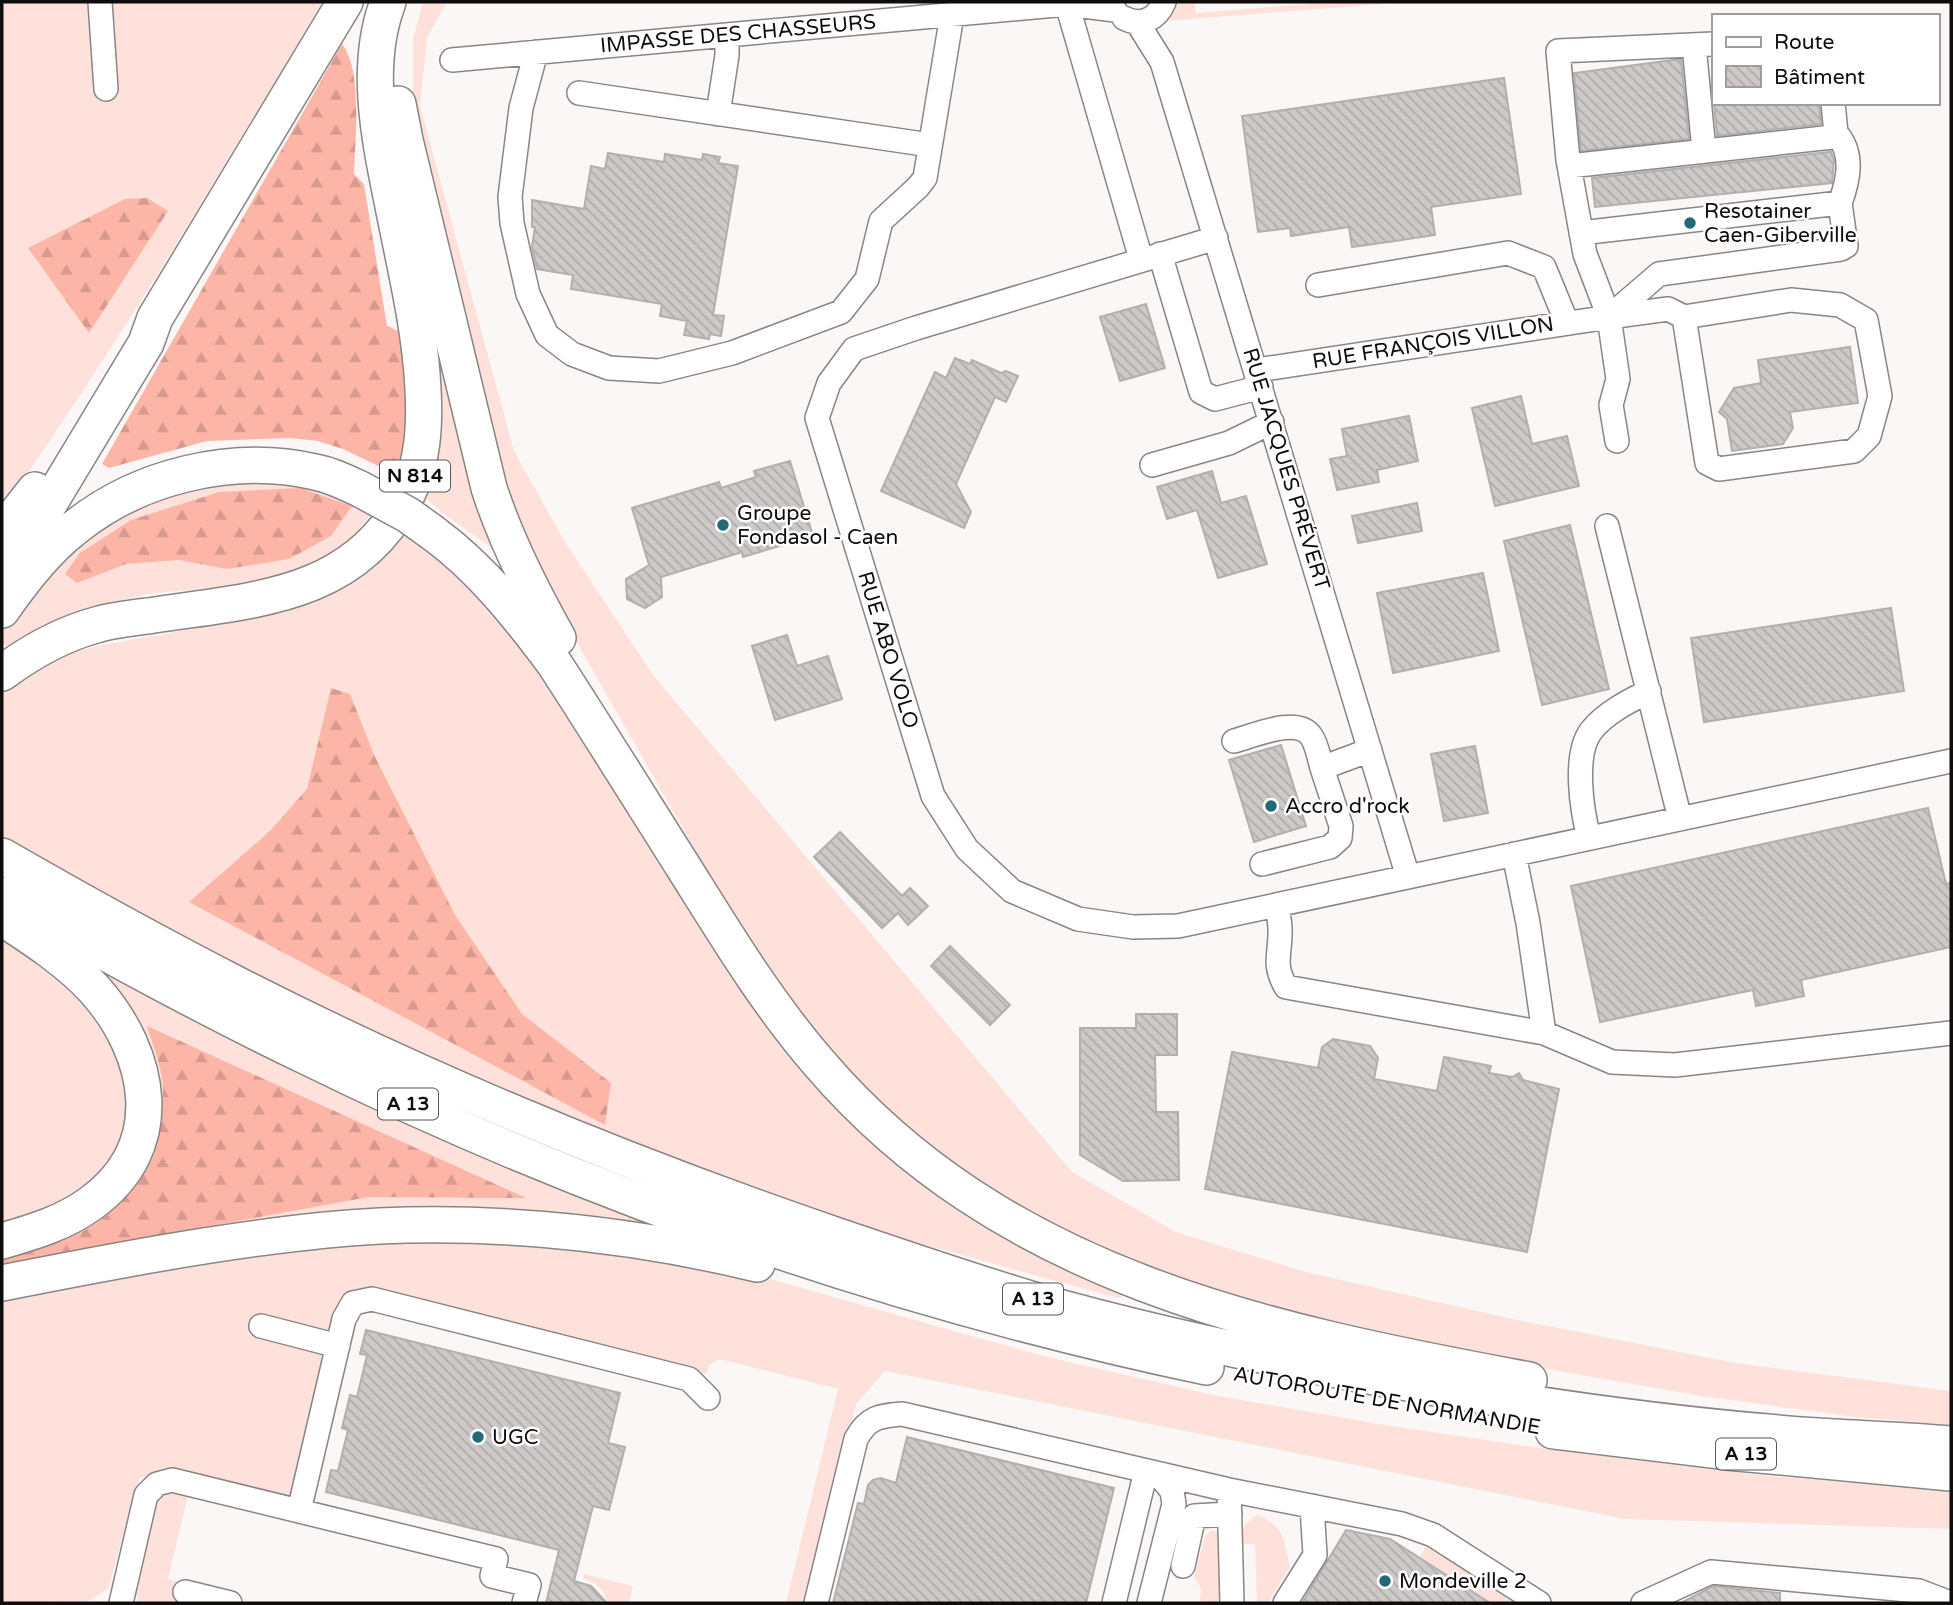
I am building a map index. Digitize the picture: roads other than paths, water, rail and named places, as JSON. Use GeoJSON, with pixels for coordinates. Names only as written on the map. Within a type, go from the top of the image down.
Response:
{"type":"FeatureCollection","features":[{"type":"Feature","properties":{"kind":"highway"},"geometry":{"type":"LineString","coordinates":[[2,582],[146,343],[155,318],[345,2]]}},
{"type":"Feature","properties":{"kind":"highway","name":"N 814"},"geometry":{"type":"LineString","coordinates":[[2,673],[52,643],[97,624],[265,597],[316,583],[361,553],[390,522],[404,501],[419,464],[424,440],[425,413],[417,328],[381,145],[377,108],[377,55],[388,2]]}},
{"type":"Feature","properties":{"kind":"highway"},"geometry":{"type":"LineString","coordinates":[[408,2],[398,48],[398,106],[485,471],[501,522],[527,583],[587,690],[606,743]]}},
{"type":"Feature","properties":{"kind":"highway"},"geometry":{"type":"LineString","coordinates":[[2,532],[33,494],[94,406],[135,338],[155,318]]}},
{"type":"Feature","properties":{"kind":"highway"},"geometry":{"type":"LineString","coordinates":[[2,610],[18,586],[73,528],[123,496],[157,483],[207,470],[267,466],[321,473],[360,489],[408,515],[464,557],[521,618],[606,743],[761,988],[821,1067],[862,1109],[936,1172],[974,1198],[1044,1239],[1098,1266],[1170,1294],[1288,1329],[1609,1394],[1741,1418],[1820,1427],[1875,1437]]}},
{"type":"Feature","properties":{"kind":"highway","name":"A 13"},"geometry":{"type":"LineString","coordinates":[[2,856],[110,918],[239,986],[369,1049],[718,1195],[1043,1303],[1302,1364],[1435,1388],[1596,1412],[1820,1436],[1875,1437],[1951,1444]]}},
{"type":"Feature","properties":{"kind":"highway","name":"A 13"},"geometry":{"type":"LineString","coordinates":[[2,895],[182,995],[400,1101],[624,1195],[751,1242],[833,1268]]}},
{"type":"Feature","properties":{"kind":"highway"},"geometry":{"type":"LineString","coordinates":[[2,918],[76,972],[108,1007],[135,1055],[142,1075],[144,1102],[143,1126],[136,1148],[127,1167],[110,1188],[69,1217],[2,1241]]}},
{"type":"Feature","properties":{"kind":"highway"},"geometry":{"type":"LineString","coordinates":[[2,1283],[220,1244],[298,1233],[439,1226],[552,1230],[615,1237],[724,1256],[792,1272],[833,1268]]}},
{"type":"Feature","properties":{"kind":"highway","name":"AUTOROUTE DE NORMANDIE"},"geometry":{"type":"LineString","coordinates":[[833,1268],[1012,1321],[1138,1353],[1293,1386],[1413,1408],[1620,1440],[1951,1473]]}},
{"type":"Feature","properties":{"kind":"street"},"geometry":{"type":"LineString","coordinates":[[100,2],[106,89]]}},
{"type":"Feature","properties":{"kind":"street","name":"IMPASSE DES CHASSEURS"},"geometry":{"type":"LineString","coordinates":[[452,60],[1070,3],[1113,6]]}},
{"type":"Feature","properties":{"kind":"street","name":"RUE FRANÇOIS VILLON"},"geometry":{"type":"LineString","coordinates":[[1070,3],[1150,257],[1201,392],[1215,399],[1259,379],[1567,323],[1668,309],[1684,317]]}},
{"type":"Feature","properties":{"kind":"street"},"geometry":{"type":"LineString","coordinates":[[1113,6],[1129,21],[1138,22]]}},
{"type":"Feature","properties":{"kind":"street","name":"RUE JACQUES PRÉVERT"},"geometry":{"type":"LineString","coordinates":[[1162,6],[1154,17],[1138,22],[1162,62],[1408,877]]}},
{"type":"Feature","properties":{"kind":"street","name":"RUE JACQUES PRÉVERT"},"geometry":{"type":"LineString","coordinates":[[1162,6],[1162,62]]}},
{"type":"Feature","properties":{"kind":"street"},"geometry":{"type":"LineString","coordinates":[[536,52],[521,108],[510,197],[512,223],[528,294],[547,335],[572,354],[609,368],[659,371],[732,353],[841,312],[866,279],[881,221],[925,178],[952,15]]}},
{"type":"Feature","properties":{"kind":"street"},"geometry":{"type":"LineString","coordinates":[[718,114],[727,55],[727,35]]}},
{"type":"Feature","properties":{"kind":"street"},"geometry":{"type":"LineString","coordinates":[[1617,441],[1611,405],[1618,379],[1609,317],[1585,254],[1569,166],[1558,51],[1704,44],[1704,151]]}},
{"type":"Feature","properties":{"kind":"street"},"geometry":{"type":"LineString","coordinates":[[579,93],[930,145]]}},
{"type":"Feature","properties":{"kind":"street"},"geometry":{"type":"LineString","coordinates":[[1609,317],[1660,274],[1841,249],[1846,246],[1840,203],[1848,181],[1846,144],[1836,133],[1833,105]]}},
{"type":"Feature","properties":{"kind":"street"},"geometry":{"type":"LineString","coordinates":[[1569,166],[1833,137],[1836,133]]}},
{"type":"Feature","properties":{"kind":"street"},"geometry":{"type":"LineString","coordinates":[[1581,233],[1840,203]]}},
{"type":"Feature","properties":{"kind":"street","name":"RUE ABO VOLO"},"geometry":{"type":"LineString","coordinates":[[1216,238],[916,328],[855,349],[829,383],[817,418],[933,796],[967,849],[1012,891],[1078,919],[1133,927],[1178,926],[1951,761]]}},
{"type":"Feature","properties":{"kind":"street"},"geometry":{"type":"LineString","coordinates":[[1318,285],[1508,253],[1544,267],[1567,323]]}},
{"type":"Feature","properties":{"kind":"street"},"geometry":{"type":"LineString","coordinates":[[1791,300],[1840,305],[1867,320],[1880,396],[1869,436],[1854,451],[1719,469],[1707,463],[1684,317],[1791,300]]}},
{"type":"Feature","properties":{"kind":"street"},"geometry":{"type":"LineString","coordinates":[[1152,466],[1229,443],[1272,422]]}},
{"type":"Feature","properties":{"kind":"street"},"geometry":{"type":"LineString","coordinates":[[1607,526],[1680,819]]}},
{"type":"Feature","properties":{"kind":"street"},"geometry":{"type":"LineString","coordinates":[[1589,838],[1580,803],[1582,757],[1590,733],[1623,704],[1649,691]]}},
{"type":"Feature","properties":{"kind":"street"},"geometry":{"type":"LineString","coordinates":[[1234,741],[1286,727],[1303,729],[1312,737],[1341,826],[1340,838],[1330,847],[1262,864]]}},
{"type":"Feature","properties":{"kind":"street"},"geometry":{"type":"LineString","coordinates":[[1322,768],[1370,750]]}},
{"type":"Feature","properties":{"kind":"street"},"geometry":{"type":"LineString","coordinates":[[1514,854],[1528,923],[1544,1033]]}},
{"type":"Feature","properties":{"kind":"street"},"geometry":{"type":"LineString","coordinates":[[1277,906],[1280,931],[1276,962],[1286,987],[1544,1033],[1612,1062],[1675,1065],[1951,1033]]}},
{"type":"Feature","properties":{"kind":"street"},"geometry":{"type":"LineString","coordinates":[[299,1511],[344,1319],[353,1303],[372,1299],[689,1379],[708,1398]]}},
{"type":"Feature","properties":{"kind":"street"},"geometry":{"type":"LineString","coordinates":[[261,1326],[338,1346]]}},
{"type":"Feature","properties":{"kind":"street"},"geometry":{"type":"LineString","coordinates":[[816,1603],[856,1439],[863,1426],[878,1416],[902,1414],[1220,1488],[1402,1524],[1433,1535],[1539,1603]]}},
{"type":"Feature","properties":{"kind":"street"},"geometry":{"type":"LineString","coordinates":[[1149,1603],[1174,1504],[1172,1491],[1153,1473]]}},
{"type":"Feature","properties":{"kind":"street"},"geometry":{"type":"LineString","coordinates":[[1114,1603],[1153,1473]]}},
{"type":"Feature","properties":{"kind":"street"},"geometry":{"type":"LineString","coordinates":[[121,1603],[146,1495],[157,1484],[172,1480],[496,1559],[492,1576],[529,1585],[524,1603]]}},
{"type":"Feature","properties":{"kind":"street"},"geometry":{"type":"LineString","coordinates":[[1174,1504],[1190,1493],[1220,1488]]}},
{"type":"Feature","properties":{"kind":"street"},"geometry":{"type":"LineString","coordinates":[[1220,1488],[1230,1514],[1232,1603]]}},
{"type":"Feature","properties":{"kind":"street"},"geometry":{"type":"LineString","coordinates":[[1285,1603],[1315,1555],[1312,1507]]}},
{"type":"Feature","properties":{"kind":"street"},"geometry":{"type":"LineString","coordinates":[[1183,1566],[1195,1516],[1230,1514]]}},
{"type":"Feature","properties":{"kind":"street"},"geometry":{"type":"LineString","coordinates":[[1643,1603],[1711,1572],[1919,1591],[1950,1603]]}},
{"type":"Feature","properties":{"kind":"street"},"geometry":{"type":"LineString","coordinates":[[185,1592],[230,1603]]}},
{"type":"Feature","properties":{"kind":"place","name":"Resotainer Caen-Giberville"},"geometry":{"type":"Point","coordinates":[1690,223]}},
{"type":"Feature","properties":{"kind":"place","name":"Groupe Fondasol - Caen"},"geometry":{"type":"Point","coordinates":[723,525]}},
{"type":"Feature","properties":{"kind":"place","name":"Accro d'rock"},"geometry":{"type":"Point","coordinates":[1271,806]}},
{"type":"Feature","properties":{"kind":"place","name":"UGC"},"geometry":{"type":"Point","coordinates":[478,1437]}},
{"type":"Feature","properties":{"kind":"place","name":"Mondeville 2"},"geometry":{"type":"Point","coordinates":[1385,1581]}}]}
